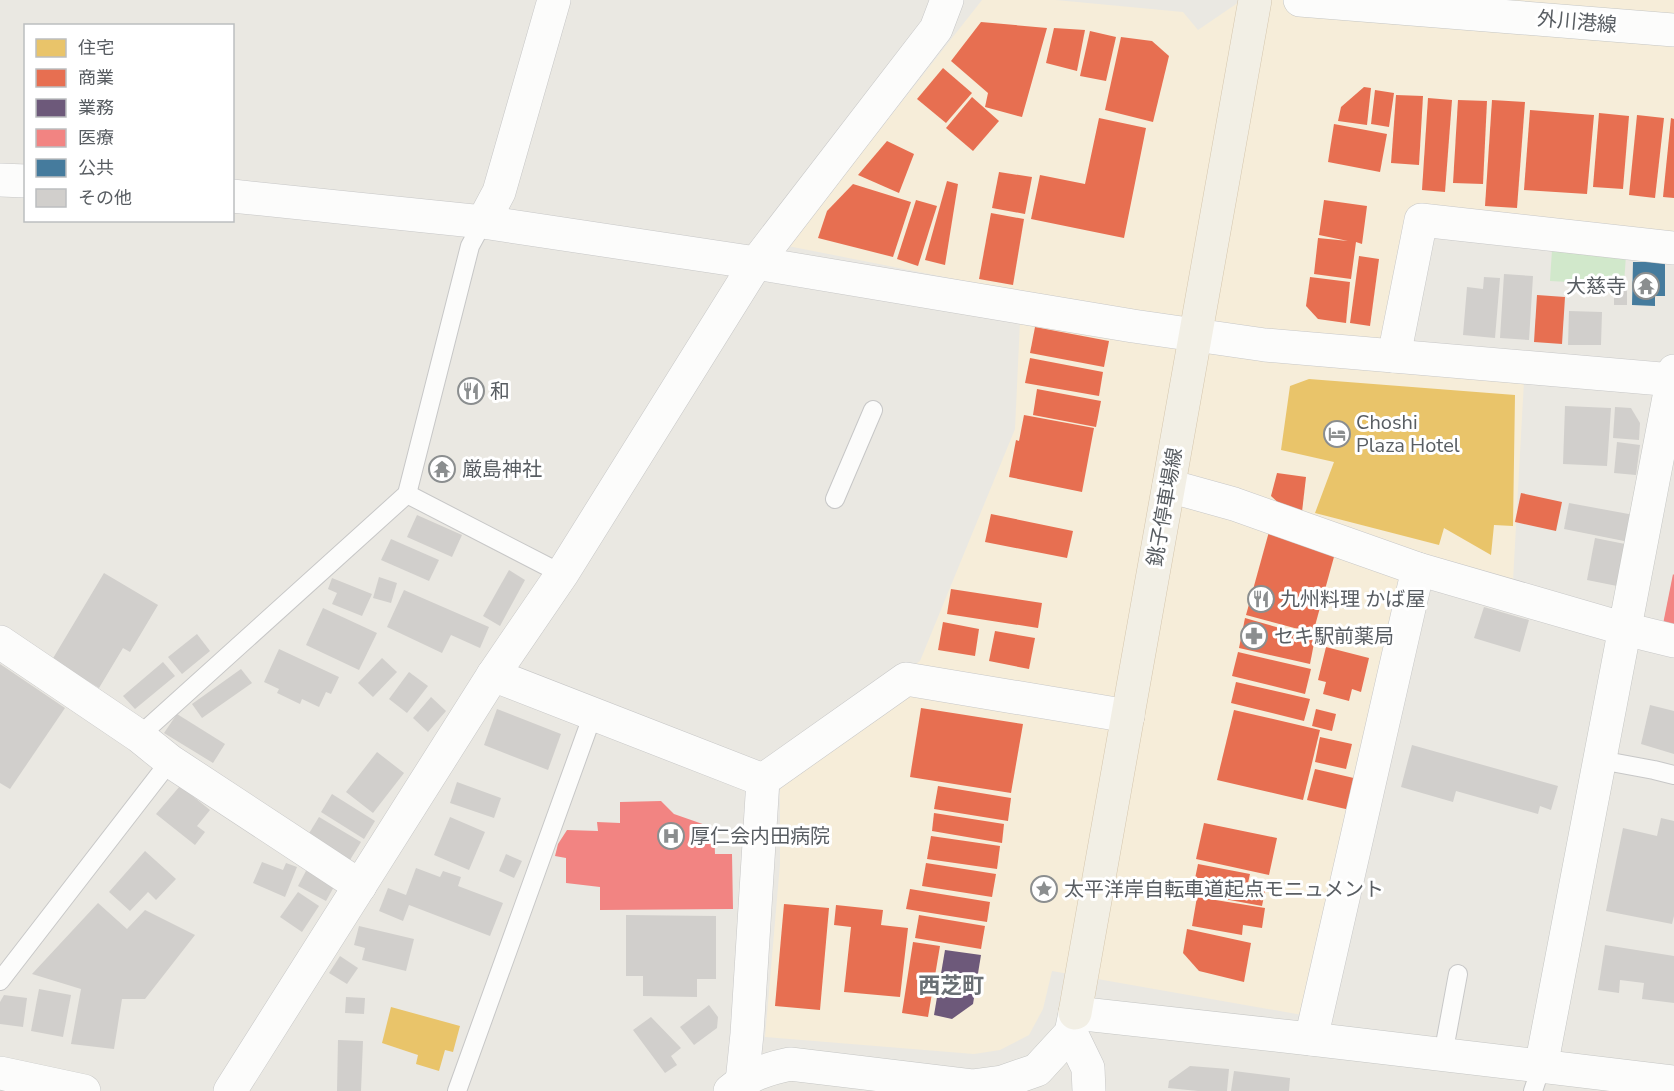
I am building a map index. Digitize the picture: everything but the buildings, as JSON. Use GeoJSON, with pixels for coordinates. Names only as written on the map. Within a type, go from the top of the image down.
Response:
{"type":"FeatureCollection","features":[{"type":"Feature","properties":{"kind":"main road","name":"銚子停車場線"},"geometry":{"type":"LineString","coordinates":[[1073,1023],[1255,0]]}},
{"type":"Feature","properties":{"kind":"street"},"geometry":{"type":"LineString","coordinates":[[483,222],[499,192],[555,0]]}},
{"type":"Feature","properties":{"kind":"street"},"geometry":{"type":"LineString","coordinates":[[231,1091],[493,675],[562,574],[756,263],[936,29],[947,0]]}},
{"type":"Feature","properties":{"kind":"street","name":"外川港線"},"geometry":{"type":"LineString","coordinates":[[1300,0],[1674,30]]}},
{"type":"Feature","properties":{"kind":"street"},"geometry":{"type":"LineString","coordinates":[[0,180],[24,181]]}},
{"type":"Feature","properties":{"kind":"street"},"geometry":{"type":"LineString","coordinates":[[234,196],[483,222],[756,263],[1133,327],[1265,345],[1673,377],[1537,1079]]}},
{"type":"Feature","properties":{"kind":"street"},"geometry":{"type":"LineString","coordinates":[[1394,356],[1421,220],[1674,248]]}},
{"type":"Feature","properties":{"kind":"street"},"geometry":{"type":"LineString","coordinates":[[1169,486],[1234,504],[1418,569],[1674,641]]}},
{"type":"Feature","properties":{"kind":"street"},"geometry":{"type":"LineString","coordinates":[[1311,1039],[1418,569]]}},
{"type":"Feature","properties":{"kind":"street"},"geometry":{"type":"LineString","coordinates":[[0,642],[139,736],[170,761],[360,886]]}},
{"type":"Feature","properties":{"kind":"street"},"geometry":{"type":"LineString","coordinates":[[493,675],[764,780]]}},
{"type":"Feature","properties":{"kind":"street"},"geometry":{"type":"LineString","coordinates":[[764,780],[906,679],[1128,716]]}},
{"type":"Feature","properties":{"kind":"street"},"geometry":{"type":"LineString","coordinates":[[736,1086],[747,1034],[764,780]]}},
{"type":"Feature","properties":{"kind":"street"},"geometry":{"type":"LineString","coordinates":[[1073,1023],[1311,1039],[1443,1055],[1537,1079],[1674,1082]]}},
{"type":"Feature","properties":{"kind":"street"},"geometry":{"type":"LineString","coordinates":[[736,1086],[768,1068],[790,1064],[972,1086],[1002,1082],[1037,1070],[1073,1023]]}},
{"type":"Feature","properties":{"kind":"street"},"geometry":{"type":"LineString","coordinates":[[1073,1023],[1088,1068],[1089,1091]]}},
{"type":"Feature","properties":{"kind":"street"},"geometry":{"type":"LineString","coordinates":[[0,1073],[84,1091]]}},
{"type":"Feature","properties":{"kind":"lane"},"geometry":{"type":"LineString","coordinates":[[139,736],[407,494],[470,246],[483,222]]}},
{"type":"Feature","properties":{"kind":"lane"},"geometry":{"type":"LineString","coordinates":[[835,499],[873,410]]}},
{"type":"Feature","properties":{"kind":"lane"},"geometry":{"type":"LineString","coordinates":[[407,494],[562,574]]}},
{"type":"Feature","properties":{"kind":"lane"},"geometry":{"type":"LineString","coordinates":[[457,1091],[593,714]]}},
{"type":"Feature","properties":{"kind":"lane"},"geometry":{"type":"LineString","coordinates":[[1600,760],[1674,775]]}},
{"type":"Feature","properties":{"kind":"lane"},"geometry":{"type":"LineString","coordinates":[[0,981],[170,761]]}},
{"type":"Feature","properties":{"kind":"lane"},"geometry":{"type":"LineString","coordinates":[[1443,1055],[1458,974]]}},
{"type":"Feature","properties":{"kind":"shaded area"},"geometry":{"type":"Polygon","coordinates":[[[982,0],[1056,0],[1183,12],[1198,30],[1242,0],[1674,0],[1674,239],[1413,205],[1382,364],[1524,381],[1513,581],[1409,553],[1308,1016],[1052,971],[1043,1009],[1029,1035],[1000,1050],[974,1054],[765,1037],[780,864],[780,753],[920,661],[1015,429],[1020,321],[1000,288],[788,246],[982,0]]]}},
{"type":"Feature","properties":{"kind":"green space"},"geometry":{"type":"Polygon","coordinates":[[[1552,250],[1626,254],[1624,285],[1550,281],[1552,250]]]}},
{"type":"Feature","properties":{"kind":"place","name":"大慈寺"},"geometry":{"type":"Point","coordinates":[1646,286]}},
{"type":"Feature","properties":{"kind":"place","name":"和"},"geometry":{"type":"Point","coordinates":[471,391]}},
{"type":"Feature","properties":{"kind":"place","name":"Choshi Plaza Hotel"},"geometry":{"type":"Point","coordinates":[1337,434]}},
{"type":"Feature","properties":{"kind":"place","name":"厳島神社"},"geometry":{"type":"Point","coordinates":[442,469]}},
{"type":"Feature","properties":{"kind":"place","name":"九州料理 かば屋"},"geometry":{"type":"Point","coordinates":[1261,599]}},
{"type":"Feature","properties":{"kind":"place","name":"セキ駅前薬局"},"geometry":{"type":"Point","coordinates":[1254,636]}},
{"type":"Feature","properties":{"kind":"place","name":"厚仁会内田病院"},"geometry":{"type":"Point","coordinates":[671,836]}},
{"type":"Feature","properties":{"kind":"place","name":"太平洋岸自転車道起点モニュメント"},"geometry":{"type":"Point","coordinates":[1044,889]}},
{"type":"Feature","properties":{"kind":"district","name":"西芝町"},"geometry":{"type":"Point","coordinates":[951,986]}}]}
